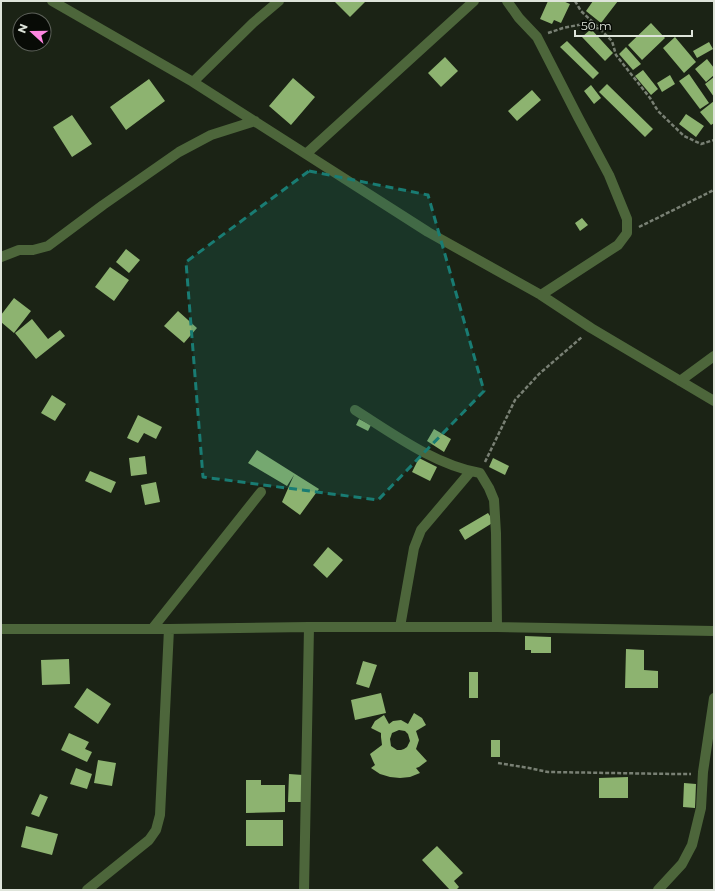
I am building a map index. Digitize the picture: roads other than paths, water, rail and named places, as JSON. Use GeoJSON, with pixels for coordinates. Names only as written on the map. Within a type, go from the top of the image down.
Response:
{"type":"FeatureCollection","features":[{"type":"Feature","properties":{"kind":"street"},"geometry":{"type":"LineString","coordinates":[[52,1],[193,82],[428,232],[541,295],[591,328],[714,401]]}},
{"type":"Feature","properties":{"kind":"street"},"geometry":{"type":"LineString","coordinates":[[193,82],[279,1]]}},
{"type":"Feature","properties":{"kind":"street"},"geometry":{"type":"LineString","coordinates":[[306,154],[474,1]]}},
{"type":"Feature","properties":{"kind":"street"},"geometry":{"type":"LineString","coordinates":[[507,1],[519,18],[537,37],[609,175],[627,219],[628,233],[618,245],[541,295]]}},
{"type":"Feature","properties":{"kind":"street"},"geometry":{"type":"LineString","coordinates":[[1,257],[19,250],[33,250],[48,246],[178,152],[211,135],[255,121]]}},
{"type":"Feature","properties":{"kind":"street"},"geometry":{"type":"LineString","coordinates":[[680,381],[714,356]]}},
{"type":"Feature","properties":{"kind":"street"},"geometry":{"type":"LineString","coordinates":[[354,410],[406,442],[443,462],[475,472],[489,488],[494,500],[496,533],[497,627]]}},
{"type":"Feature","properties":{"kind":"street"},"geometry":{"type":"LineString","coordinates":[[400,627],[414,548],[421,530],[475,472]]}},
{"type":"Feature","properties":{"kind":"street"},"geometry":{"type":"LineString","coordinates":[[152,629],[260,492]]}},
{"type":"Feature","properties":{"kind":"street"},"geometry":{"type":"LineString","coordinates":[[304,890],[309,627]]}},
{"type":"Feature","properties":{"kind":"street"},"geometry":{"type":"LineString","coordinates":[[1,629],[497,627],[714,630]]}},
{"type":"Feature","properties":{"kind":"street"},"geometry":{"type":"LineString","coordinates":[[87,890],[149,840],[156,830],[160,815],[169,629]]}},
{"type":"Feature","properties":{"kind":"street"},"geometry":{"type":"LineString","coordinates":[[658,890],[682,864],[692,845],[702,808],[703,772],[714,698]]}}]}
